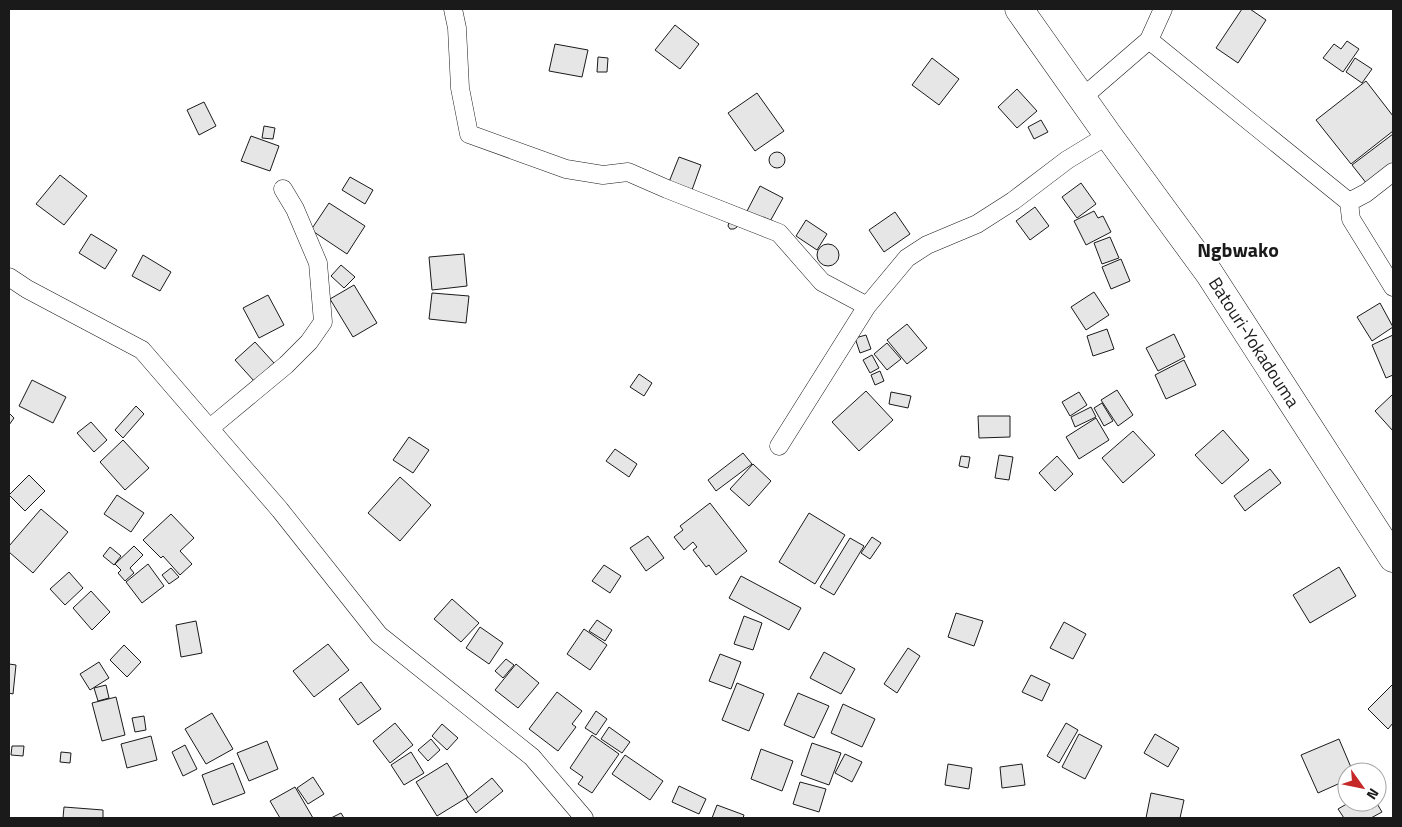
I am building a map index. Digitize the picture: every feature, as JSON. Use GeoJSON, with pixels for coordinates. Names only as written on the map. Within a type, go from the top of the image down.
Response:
{"type":"FeatureCollection","features":[{"type":"Feature","properties":{"kind":"highway","name":"Batouri-Yokadouma"},"geometry":{"type":"LineString","coordinates":[[1019,9],[1209,273],[1393,558]]}},
{"type":"Feature","properties":{"kind":"street"},"geometry":{"type":"LineString","coordinates":[[452,9],[457,28],[460,88],[469,134],[566,169],[603,175],[628,172],[779,233],[822,282],[867,306]]}},
{"type":"Feature","properties":{"kind":"street"},"geometry":{"type":"LineString","coordinates":[[1083,97],[1149,40],[1163,9]]}},
{"type":"Feature","properties":{"kind":"street"},"geometry":{"type":"LineString","coordinates":[[1149,40],[1349,202],[1351,219],[1393,287]]}},
{"type":"Feature","properties":{"kind":"street"},"geometry":{"type":"LineString","coordinates":[[779,446],[867,306],[907,258],[927,245],[977,224],[1013,201],[1067,160],[1108,135]]}},
{"type":"Feature","properties":{"kind":"street"},"geometry":{"type":"LineString","coordinates":[[1349,202],[1366,193],[1393,172]]}},
{"type":"Feature","properties":{"kind":"street"},"geometry":{"type":"LineString","coordinates":[[210,428],[286,365],[309,342],[323,322],[318,264],[295,209],[283,189]]}},
{"type":"Feature","properties":{"kind":"street"},"geometry":{"type":"LineString","coordinates":[[9,278],[26,289],[142,350],[280,510],[379,635],[532,757],[584,818]]}},
{"type":"Feature","properties":{"kind":"building"},"geometry":{"type":"Polygon","coordinates":[[[1242,9],[1250,9],[1266,20],[1238,63],[1216,48],[1242,9]]]}},
{"type":"Feature","properties":{"kind":"building"},"geometry":{"type":"Polygon","coordinates":[[[675,25],[699,44],[680,69],[655,50],[675,25]]]}},
{"type":"Feature","properties":{"kind":"building"},"geometry":{"type":"Polygon","coordinates":[[[1347,41],[1359,49],[1343,72],[1323,58],[1334,44],[1341,49],[1347,41]]]}},
{"type":"Feature","properties":{"kind":"building"},"geometry":{"type":"Polygon","coordinates":[[[555,44],[588,50],[582,77],[549,71],[555,44]]]}},
{"type":"Feature","properties":{"kind":"building"},"geometry":{"type":"Polygon","coordinates":[[[598,57],[608,58],[607,72],[597,72],[598,57]]]}},
{"type":"Feature","properties":{"kind":"building"},"geometry":{"type":"Polygon","coordinates":[[[932,58],[959,79],[939,105],[912,85],[932,58]]]}},
{"type":"Feature","properties":{"kind":"building"},"geometry":{"type":"Polygon","coordinates":[[[1355,58],[1372,69],[1362,83],[1346,72],[1355,58]]]}},
{"type":"Feature","properties":{"kind":"building"},"geometry":{"type":"Polygon","coordinates":[[[1366,81],[1393,116],[1393,131],[1351,164],[1316,120],[1366,81]]]}},
{"type":"Feature","properties":{"kind":"building"},"geometry":{"type":"Polygon","coordinates":[[[1017,89],[1037,111],[1017,128],[998,107],[1017,89]]]}},
{"type":"Feature","properties":{"kind":"building"},"geometry":{"type":"Polygon","coordinates":[[[757,93],[784,131],[755,151],[728,113],[757,93]]]}},
{"type":"Feature","properties":{"kind":"building"},"geometry":{"type":"Polygon","coordinates":[[[204,102],[216,126],[199,135],[187,110],[204,102]]]}},
{"type":"Feature","properties":{"kind":"building"},"geometry":{"type":"Polygon","coordinates":[[[1041,120],[1048,132],[1034,139],[1028,127],[1041,120]]]}},
{"type":"Feature","properties":{"kind":"building"},"geometry":{"type":"Polygon","coordinates":[[[264,126],[275,128],[273,139],[262,138],[264,126]]]}},
{"type":"Feature","properties":{"kind":"building"},"geometry":{"type":"Polygon","coordinates":[[[1393,134],[1393,163],[1367,184],[1352,165],[1393,134]]]}},
{"type":"Feature","properties":{"kind":"building"},"geometry":{"type":"Polygon","coordinates":[[[251,136],[279,146],[270,171],[241,161],[251,136]]]}},
{"type":"Feature","properties":{"kind":"building"},"geometry":{"type":"Polygon","coordinates":[[[777,152],[783,154],[785,160],[783,166],[777,168],[771,166],[769,160],[771,154],[777,152]]]}},
{"type":"Feature","properties":{"kind":"building"},"geometry":{"type":"Polygon","coordinates":[[[679,157],[701,165],[692,190],[669,182],[679,157]]]}},
{"type":"Feature","properties":{"kind":"building"},"geometry":{"type":"Polygon","coordinates":[[[60,175],[87,196],[64,225],[36,204],[60,175]]]}},
{"type":"Feature","properties":{"kind":"building"},"geometry":{"type":"Polygon","coordinates":[[[350,177],[373,190],[365,204],[342,190],[350,177]]]}},
{"type":"Feature","properties":{"kind":"building"},"geometry":{"type":"Polygon","coordinates":[[[1081,183],[1096,204],[1077,218],[1062,197],[1081,183]]]}},
{"type":"Feature","properties":{"kind":"building"},"geometry":{"type":"Polygon","coordinates":[[[760,186],[783,198],[768,225],[746,213],[760,186]]]}},
{"type":"Feature","properties":{"kind":"building"},"geometry":{"type":"Polygon","coordinates":[[[329,203],[365,226],[347,254],[311,230],[329,203]]]}},
{"type":"Feature","properties":{"kind":"building"},"geometry":{"type":"Polygon","coordinates":[[[1035,207],[1049,226],[1030,240],[1016,221],[1035,207]]]}},
{"type":"Feature","properties":{"kind":"building"},"geometry":{"type":"Polygon","coordinates":[[[1094,211],[1098,218],[1103,216],[1111,232],[1086,245],[1074,221],[1094,211]]]}},
{"type":"Feature","properties":{"kind":"building"},"geometry":{"type":"Polygon","coordinates":[[[895,212],[910,234],[884,252],[869,230],[895,212]]]}},
{"type":"Feature","properties":{"kind":"building"},"geometry":{"type":"Polygon","coordinates":[[[806,220],[827,234],[817,250],[796,236],[806,220]]]}},
{"type":"Feature","properties":{"kind":"building"},"geometry":{"type":"Polygon","coordinates":[[[729,222],[738,223],[737,227],[730,229],[728,226],[729,222]]]}},
{"type":"Feature","properties":{"kind":"building"},"geometry":{"type":"Polygon","coordinates":[[[91,234],[117,250],[105,269],[79,253],[91,234]]]}},
{"type":"Feature","properties":{"kind":"building"},"geometry":{"type":"Polygon","coordinates":[[[1110,237],[1119,258],[1102,264],[1094,243],[1110,237]]]}},
{"type":"Feature","properties":{"kind":"building"},"geometry":{"type":"Polygon","coordinates":[[[828,244],[836,247],[839,255],[836,263],[828,266],[820,263],[817,255],[820,247],[828,244]]]}},
{"type":"Feature","properties":{"kind":"building"},"geometry":{"type":"Polygon","coordinates":[[[464,254],[467,286],[432,290],[429,257],[464,254]]]}},
{"type":"Feature","properties":{"kind":"building"},"geometry":{"type":"Polygon","coordinates":[[[143,255],[171,272],[160,291],[132,276],[143,255]]]}},
{"type":"Feature","properties":{"kind":"building"},"geometry":{"type":"Polygon","coordinates":[[[1121,259],[1130,281],[1111,289],[1102,267],[1121,259]]]}},
{"type":"Feature","properties":{"kind":"building"},"geometry":{"type":"Polygon","coordinates":[[[341,265],[355,277],[344,288],[331,276],[341,265]]]}},
{"type":"Feature","properties":{"kind":"building"},"geometry":{"type":"Polygon","coordinates":[[[354,285],[377,323],[353,337],[330,299],[354,285]]]}},
{"type":"Feature","properties":{"kind":"building"},"geometry":{"type":"Polygon","coordinates":[[[1094,292],[1109,315],[1086,330],[1071,307],[1094,292]]]}},
{"type":"Feature","properties":{"kind":"building"},"geometry":{"type":"Polygon","coordinates":[[[432,293],[469,296],[466,323],[429,319],[432,293]]]}},
{"type":"Feature","properties":{"kind":"building"},"geometry":{"type":"Polygon","coordinates":[[[268,295],[284,325],[259,338],[243,308],[268,295]]]}},
{"type":"Feature","properties":{"kind":"building"},"geometry":{"type":"Polygon","coordinates":[[[1380,303],[1393,327],[1372,341],[1357,317],[1380,303]]]}},
{"type":"Feature","properties":{"kind":"building"},"geometry":{"type":"Polygon","coordinates":[[[907,324],[927,348],[907,364],[887,340],[907,324]]]}},
{"type":"Feature","properties":{"kind":"building"},"geometry":{"type":"Polygon","coordinates":[[[1107,329],[1114,349],[1093,356],[1087,336],[1107,329]]]}},
{"type":"Feature","properties":{"kind":"building"},"geometry":{"type":"Polygon","coordinates":[[[1174,334],[1185,357],[1158,371],[1146,348],[1174,334]]]}},
{"type":"Feature","properties":{"kind":"building"},"geometry":{"type":"Polygon","coordinates":[[[866,335],[871,349],[860,353],[855,338],[866,335]]]}},
{"type":"Feature","properties":{"kind":"building"},"geometry":{"type":"Polygon","coordinates":[[[1393,335],[1393,375],[1386,378],[1372,345],[1393,335]]]}},
{"type":"Feature","properties":{"kind":"building"},"geometry":{"type":"Polygon","coordinates":[[[255,342],[274,363],[254,381],[235,360],[255,342]]]}},
{"type":"Feature","properties":{"kind":"building"},"geometry":{"type":"Polygon","coordinates":[[[887,343],[901,359],[887,370],[874,354],[887,343]]]}},
{"type":"Feature","properties":{"kind":"building"},"geometry":{"type":"Polygon","coordinates":[[[872,355],[879,368],[870,373],[863,360],[872,355]]]}},
{"type":"Feature","properties":{"kind":"building"},"geometry":{"type":"Polygon","coordinates":[[[1184,360],[1196,385],[1166,399],[1155,375],[1184,360]]]}},
{"type":"Feature","properties":{"kind":"building"},"geometry":{"type":"Polygon","coordinates":[[[880,371],[884,381],[875,385],[871,375],[880,371]]]}},
{"type":"Feature","properties":{"kind":"building"},"geometry":{"type":"Polygon","coordinates":[[[639,374],[652,383],[644,396],[630,387],[639,374]]]}},
{"type":"Feature","properties":{"kind":"building"},"geometry":{"type":"Polygon","coordinates":[[[32,380],[66,397],[53,423],[19,406],[32,380]]]}},
{"type":"Feature","properties":{"kind":"building"},"geometry":{"type":"Polygon","coordinates":[[[1117,390],[1133,415],[1118,426],[1101,400],[1117,390]]]}},
{"type":"Feature","properties":{"kind":"building"},"geometry":{"type":"Polygon","coordinates":[[[866,391],[893,420],[859,451],[832,422],[866,391]]]}},
{"type":"Feature","properties":{"kind":"building"},"geometry":{"type":"Polygon","coordinates":[[[891,392],[911,396],[908,408],[889,404],[891,392]]]}},
{"type":"Feature","properties":{"kind":"building"},"geometry":{"type":"Polygon","coordinates":[[[1079,392],[1087,405],[1070,416],[1062,402],[1079,392]]]}},
{"type":"Feature","properties":{"kind":"building"},"geometry":{"type":"Polygon","coordinates":[[[1393,394],[1393,431],[1375,411],[1393,394]]]}},
{"type":"Feature","properties":{"kind":"building"},"geometry":{"type":"Polygon","coordinates":[[[1102,403],[1113,421],[1104,426],[1094,408],[1102,403]]]}},
{"type":"Feature","properties":{"kind":"building"},"geometry":{"type":"Polygon","coordinates":[[[136,406],[144,414],[123,438],[115,430],[136,406]]]}},
{"type":"Feature","properties":{"kind":"building"},"geometry":{"type":"Polygon","coordinates":[[[1091,407],[1096,417],[1075,427],[1071,417],[1091,407]]]}},
{"type":"Feature","properties":{"kind":"building"},"geometry":{"type":"Polygon","coordinates":[[[9,413],[14,418],[9,425],[9,413]]]}},
{"type":"Feature","properties":{"kind":"building"},"geometry":{"type":"Polygon","coordinates":[[[978,416],[1010,416],[1010,437],[979,438],[978,416]]]}},
{"type":"Feature","properties":{"kind":"building"},"geometry":{"type":"Polygon","coordinates":[[[1096,418],[1109,440],[1079,459],[1066,437],[1096,418]]]}},
{"type":"Feature","properties":{"kind":"building"},"geometry":{"type":"Polygon","coordinates":[[[91,422],[107,440],[94,452],[77,433],[91,422]]]}},
{"type":"Feature","properties":{"kind":"building"},"geometry":{"type":"Polygon","coordinates":[[[1223,430],[1249,460],[1222,484],[1195,455],[1223,430]]]}},
{"type":"Feature","properties":{"kind":"building"},"geometry":{"type":"Polygon","coordinates":[[[1133,431],[1155,455],[1123,483],[1102,458],[1133,431]]]}},
{"type":"Feature","properties":{"kind":"building"},"geometry":{"type":"Polygon","coordinates":[[[409,437],[429,450],[413,473],[393,460],[409,437]]]}},
{"type":"Feature","properties":{"kind":"building"},"geometry":{"type":"Polygon","coordinates":[[[123,440],[149,468],[125,490],[100,462],[123,440]]]}},
{"type":"Feature","properties":{"kind":"building"},"geometry":{"type":"Polygon","coordinates":[[[615,449],[637,464],[629,477],[606,461],[615,449]]]}},
{"type":"Feature","properties":{"kind":"building"},"geometry":{"type":"Polygon","coordinates":[[[743,453],[752,464],[716,491],[708,480],[743,453]]]}},
{"type":"Feature","properties":{"kind":"building"},"geometry":{"type":"Polygon","coordinates":[[[999,455],[1013,457],[1009,480],[995,478],[999,455]]]}},
{"type":"Feature","properties":{"kind":"building"},"geometry":{"type":"Polygon","coordinates":[[[961,456],[970,457],[968,468],[959,466],[961,456]]]}},
{"type":"Feature","properties":{"kind":"building"},"geometry":{"type":"Polygon","coordinates":[[[1057,456],[1073,474],[1055,491],[1039,473],[1057,456]]]}},
{"type":"Feature","properties":{"kind":"building"},"geometry":{"type":"Polygon","coordinates":[[[753,464],[771,481],[749,506],[730,489],[753,464]]]}},
{"type":"Feature","properties":{"kind":"building"},"geometry":{"type":"Polygon","coordinates":[[[1270,469],[1281,483],[1245,511],[1234,496],[1270,469]]]}},
{"type":"Feature","properties":{"kind":"building"},"geometry":{"type":"Polygon","coordinates":[[[29,475],[45,491],[25,511],[9,495],[29,475]]]}},
{"type":"Feature","properties":{"kind":"building"},"geometry":{"type":"Polygon","coordinates":[[[400,477],[431,505],[400,541],[368,513],[400,477]]]}},
{"type":"Feature","properties":{"kind":"building"},"geometry":{"type":"Polygon","coordinates":[[[117,495],[144,513],[131,532],[104,514],[117,495]]]}},
{"type":"Feature","properties":{"kind":"building"},"geometry":{"type":"Polygon","coordinates":[[[710,503],[747,551],[716,575],[709,565],[706,567],[693,550],[697,547],[693,542],[684,550],[674,537],[683,530],[680,526],[710,503]]]}},
{"type":"Feature","properties":{"kind":"building"},"geometry":{"type":"Polygon","coordinates":[[[41,509],[68,532],[33,573],[9,552],[9,546],[41,509]]]}},
{"type":"Feature","properties":{"kind":"building"},"geometry":{"type":"Polygon","coordinates":[[[809,513],[845,535],[815,584],[779,562],[809,513]]]}},
{"type":"Feature","properties":{"kind":"building"},"geometry":{"type":"Polygon","coordinates":[[[171,514],[194,538],[180,551],[192,564],[180,575],[163,556],[161,558],[143,540],[171,514]]]}},
{"type":"Feature","properties":{"kind":"building"},"geometry":{"type":"Polygon","coordinates":[[[648,536],[664,558],[646,571],[630,548],[648,536]]]}},
{"type":"Feature","properties":{"kind":"building"},"geometry":{"type":"Polygon","coordinates":[[[872,537],[881,543],[870,559],[861,553],[872,537]]]}},
{"type":"Feature","properties":{"kind":"building"},"geometry":{"type":"Polygon","coordinates":[[[850,538],[864,546],[834,595],[820,587],[850,538]]]}},
{"type":"Feature","properties":{"kind":"building"},"geometry":{"type":"Polygon","coordinates":[[[134,546],[143,555],[130,568],[134,573],[125,581],[118,573],[121,570],[115,564],[134,546]]]}},
{"type":"Feature","properties":{"kind":"building"},"geometry":{"type":"Polygon","coordinates":[[[110,547],[121,556],[114,565],[103,556],[110,547]]]}},
{"type":"Feature","properties":{"kind":"building"},"geometry":{"type":"Polygon","coordinates":[[[148,564],[164,586],[142,603],[126,582],[148,564]]]}},
{"type":"Feature","properties":{"kind":"building"},"geometry":{"type":"Polygon","coordinates":[[[604,565],[621,576],[610,593],[592,581],[604,565]]]}},
{"type":"Feature","properties":{"kind":"building"},"geometry":{"type":"Polygon","coordinates":[[[1339,567],[1356,596],[1310,623],[1293,595],[1339,567]]]}},
{"type":"Feature","properties":{"kind":"building"},"geometry":{"type":"Polygon","coordinates":[[[171,568],[179,577],[169,584],[162,575],[171,568]]]}},
{"type":"Feature","properties":{"kind":"building"},"geometry":{"type":"Polygon","coordinates":[[[69,572],[83,588],[65,605],[50,589],[69,572]]]}},
{"type":"Feature","properties":{"kind":"building"},"geometry":{"type":"Polygon","coordinates":[[[741,576],[801,608],[789,630],[729,598],[741,576]]]}},
{"type":"Feature","properties":{"kind":"building"},"geometry":{"type":"Polygon","coordinates":[[[91,591],[110,612],[92,630],[73,608],[91,591]]]}},
{"type":"Feature","properties":{"kind":"building"},"geometry":{"type":"Polygon","coordinates":[[[452,599],[479,623],[461,642],[434,619],[452,599]]]}},
{"type":"Feature","properties":{"kind":"building"},"geometry":{"type":"Polygon","coordinates":[[[956,613],[983,621],[974,646],[948,637],[956,613]]]}},
{"type":"Feature","properties":{"kind":"building"},"geometry":{"type":"Polygon","coordinates":[[[744,616],[762,623],[753,650],[734,644],[744,616]]]}},
{"type":"Feature","properties":{"kind":"building"},"geometry":{"type":"Polygon","coordinates":[[[597,620],[612,630],[605,641],[589,631],[597,620]]]}},
{"type":"Feature","properties":{"kind":"building"},"geometry":{"type":"Polygon","coordinates":[[[196,621],[202,653],[181,657],[176,625],[196,621]]]}},
{"type":"Feature","properties":{"kind":"building"},"geometry":{"type":"Polygon","coordinates":[[[1064,622],[1086,634],[1073,659],[1050,648],[1064,622]]]}},
{"type":"Feature","properties":{"kind":"building"},"geometry":{"type":"Polygon","coordinates":[[[480,627],[503,643],[489,664],[466,648],[480,627]]]}},
{"type":"Feature","properties":{"kind":"building"},"geometry":{"type":"Polygon","coordinates":[[[584,629],[607,645],[590,670],[567,654],[584,629]]]}},
{"type":"Feature","properties":{"kind":"building"},"geometry":{"type":"Polygon","coordinates":[[[328,644],[349,670],[314,697],[293,671],[328,644]]]}},
{"type":"Feature","properties":{"kind":"building"},"geometry":{"type":"Polygon","coordinates":[[[124,645],[141,662],[127,677],[110,660],[124,645]]]}},
{"type":"Feature","properties":{"kind":"building"},"geometry":{"type":"Polygon","coordinates":[[[908,648],[920,656],[897,693],[884,684],[908,648]]]}},
{"type":"Feature","properties":{"kind":"building"},"geometry":{"type":"Polygon","coordinates":[[[824,652],[855,669],[841,694],[810,678],[824,652]]]}},
{"type":"Feature","properties":{"kind":"building"},"geometry":{"type":"Polygon","coordinates":[[[720,654],[741,662],[731,689],[709,681],[720,654]]]}},
{"type":"Feature","properties":{"kind":"building"},"geometry":{"type":"Polygon","coordinates":[[[506,659],[514,665],[503,678],[495,671],[506,659]]]}},
{"type":"Feature","properties":{"kind":"building"},"geometry":{"type":"Polygon","coordinates":[[[99,662],[109,678],[90,690],[80,674],[99,662]]]}},
{"type":"Feature","properties":{"kind":"building"},"geometry":{"type":"Polygon","coordinates":[[[9,664],[16,665],[13,694],[9,693],[9,664]]]}},
{"type":"Feature","properties":{"kind":"building"},"geometry":{"type":"Polygon","coordinates":[[[516,664],[539,683],[518,708],[495,690],[516,664]]]}},
{"type":"Feature","properties":{"kind":"building"},"geometry":{"type":"Polygon","coordinates":[[[1031,675],[1050,684],[1042,701],[1022,692],[1031,675]]]}},
{"type":"Feature","properties":{"kind":"building"},"geometry":{"type":"Polygon","coordinates":[[[361,682],[381,709],[358,725],[339,699],[361,682]]]}},
{"type":"Feature","properties":{"kind":"building"},"geometry":{"type":"Polygon","coordinates":[[[737,683],[764,694],[749,731],[722,720],[737,683]]]}},
{"type":"Feature","properties":{"kind":"building"},"geometry":{"type":"Polygon","coordinates":[[[1393,684],[1393,723],[1388,729],[1368,709],[1393,684]]]}},
{"type":"Feature","properties":{"kind":"building"},"geometry":{"type":"Polygon","coordinates":[[[106,685],[109,698],[98,701],[94,688],[106,685]]]}},
{"type":"Feature","properties":{"kind":"building"},"geometry":{"type":"Polygon","coordinates":[[[557,692],[582,711],[572,724],[576,727],[558,751],[529,729],[557,692]]]}},
{"type":"Feature","properties":{"kind":"building"},"geometry":{"type":"Polygon","coordinates":[[[798,693],[829,706],[814,738],[784,725],[798,693]]]}},
{"type":"Feature","properties":{"kind":"building"},"geometry":{"type":"Polygon","coordinates":[[[116,697],[125,735],[102,741],[92,703],[116,697]]]}},
{"type":"Feature","properties":{"kind":"building"},"geometry":{"type":"Polygon","coordinates":[[[843,704],[875,719],[862,747],[831,733],[843,704]]]}},
{"type":"Feature","properties":{"kind":"building"},"geometry":{"type":"Polygon","coordinates":[[[596,711],[607,719],[596,735],[585,728],[596,711]]]}},
{"type":"Feature","properties":{"kind":"building"},"geometry":{"type":"Polygon","coordinates":[[[212,713],[233,749],[206,764],[185,729],[212,713]]]}},
{"type":"Feature","properties":{"kind":"building"},"geometry":{"type":"Polygon","coordinates":[[[144,716],[146,730],[135,732],[132,718],[144,716]]]}},
{"type":"Feature","properties":{"kind":"building"},"geometry":{"type":"Polygon","coordinates":[[[395,723],[413,745],[390,763],[373,741],[395,723]]]}},
{"type":"Feature","properties":{"kind":"building"},"geometry":{"type":"Polygon","coordinates":[[[1066,723],[1078,730],[1059,763],[1047,756],[1066,723]]]}},
{"type":"Feature","properties":{"kind":"building"},"geometry":{"type":"Polygon","coordinates":[[[442,724],[458,738],[447,750],[432,736],[442,724]]]}},
{"type":"Feature","properties":{"kind":"building"},"geometry":{"type":"Polygon","coordinates":[[[609,727],[630,742],[622,753],[601,739],[609,727]]]}},
{"type":"Feature","properties":{"kind":"building"},"geometry":{"type":"Polygon","coordinates":[[[1079,734],[1102,746],[1085,779],[1062,767],[1079,734]]]}},
{"type":"Feature","properties":{"kind":"building"},"geometry":{"type":"Polygon","coordinates":[[[1155,734],[1179,748],[1168,767],[1144,753],[1155,734]]]}},
{"type":"Feature","properties":{"kind":"building"},"geometry":{"type":"Polygon","coordinates":[[[592,735],[619,754],[592,793],[578,784],[583,777],[570,768],[592,735]]]}},
{"type":"Feature","properties":{"kind":"building"},"geometry":{"type":"Polygon","coordinates":[[[151,736],[157,760],[127,768],[121,744],[151,736]]]}},
{"type":"Feature","properties":{"kind":"building"},"geometry":{"type":"Polygon","coordinates":[[[431,739],[440,750],[428,761],[418,750],[431,739]]]}},
{"type":"Feature","properties":{"kind":"building"},"geometry":{"type":"Polygon","coordinates":[[[1339,739],[1349,762],[1337,762],[1337,784],[1318,793],[1301,755],[1339,739]]]}},
{"type":"Feature","properties":{"kind":"building"},"geometry":{"type":"Polygon","coordinates":[[[267,741],[278,769],[249,781],[237,753],[267,741]]]}},
{"type":"Feature","properties":{"kind":"building"},"geometry":{"type":"Polygon","coordinates":[[[812,743],[841,753],[829,785],[801,775],[812,743]]]}},
{"type":"Feature","properties":{"kind":"building"},"geometry":{"type":"Polygon","coordinates":[[[185,745],[197,769],[183,776],[172,752],[185,745]]]}},
{"type":"Feature","properties":{"kind":"building"},"geometry":{"type":"Polygon","coordinates":[[[12,746],[24,746],[23,756],[11,755],[12,746]]]}},
{"type":"Feature","properties":{"kind":"building"},"geometry":{"type":"Polygon","coordinates":[[[761,749],[793,761],[782,791],[751,779],[761,749]]]}},
{"type":"Feature","properties":{"kind":"building"},"geometry":{"type":"Polygon","coordinates":[[[61,752],[71,753],[70,763],[60,762],[61,752]]]}},
{"type":"Feature","properties":{"kind":"building"},"geometry":{"type":"Polygon","coordinates":[[[411,752],[424,773],[404,785],[391,765],[411,752]]]}},
{"type":"Feature","properties":{"kind":"building"},"geometry":{"type":"Polygon","coordinates":[[[845,754],[862,762],[852,782],[835,773],[845,754]]]}},
{"type":"Feature","properties":{"kind":"building"},"geometry":{"type":"Polygon","coordinates":[[[625,755],[663,781],[650,800],[612,774],[625,755]]]}},
{"type":"Feature","properties":{"kind":"building"},"geometry":{"type":"Polygon","coordinates":[[[233,763],[245,793],[213,805],[202,775],[233,763]]]}},
{"type":"Feature","properties":{"kind":"building"},"geometry":{"type":"Polygon","coordinates":[[[447,763],[468,797],[437,816],[416,782],[447,763]]]}},
{"type":"Feature","properties":{"kind":"building"},"geometry":{"type":"Polygon","coordinates":[[[948,764],[972,768],[969,789],[945,785],[948,764]]]}},
{"type":"Feature","properties":{"kind":"building"},"geometry":{"type":"Polygon","coordinates":[[[1022,764],[1025,785],[1002,788],[1000,767],[1022,764]]]}},
{"type":"Feature","properties":{"kind":"building"},"geometry":{"type":"Polygon","coordinates":[[[313,777],[324,794],[308,804],[297,788],[313,777]]]}},
{"type":"Feature","properties":{"kind":"building"},"geometry":{"type":"Polygon","coordinates":[[[492,778],[503,791],[476,813],[466,799],[492,778]]]}},
{"type":"Feature","properties":{"kind":"building"},"geometry":{"type":"Polygon","coordinates":[[[800,782],[826,789],[819,812],[793,804],[800,782]]]}},
{"type":"Feature","properties":{"kind":"building"},"geometry":{"type":"Polygon","coordinates":[[[679,786],[706,799],[699,814],[672,802],[679,786]]]}},
{"type":"Feature","properties":{"kind":"building"},"geometry":{"type":"Polygon","coordinates":[[[295,787],[313,818],[280,818],[270,801],[295,787]]]}},
{"type":"Feature","properties":{"kind":"building"},"geometry":{"type":"Polygon","coordinates":[[[1151,793],[1184,800],[1180,818],[1146,818],[1151,793]]]}},
{"type":"Feature","properties":{"kind":"building"},"geometry":{"type":"Polygon","coordinates":[[[717,805],[744,815],[743,818],[712,818],[717,805]]]}},
{"type":"Feature","properties":{"kind":"building"},"geometry":{"type":"Polygon","coordinates":[[[64,807],[103,810],[103,818],[63,818],[64,807]]]}},
{"type":"Feature","properties":{"kind":"building"},"geometry":{"type":"Polygon","coordinates":[[[1340,812],[1382,812],[1371,818],[1344,818],[1340,812]]]}},
{"type":"Feature","properties":{"kind":"building"},"geometry":{"type":"Polygon","coordinates":[[[341,813],[344,818],[331,818],[341,813]]]}},
{"type":"Feature","properties":{"kind":"district","name":"Ngbwako"},"geometry":{"type":"Point","coordinates":[1238,250]}}]}
